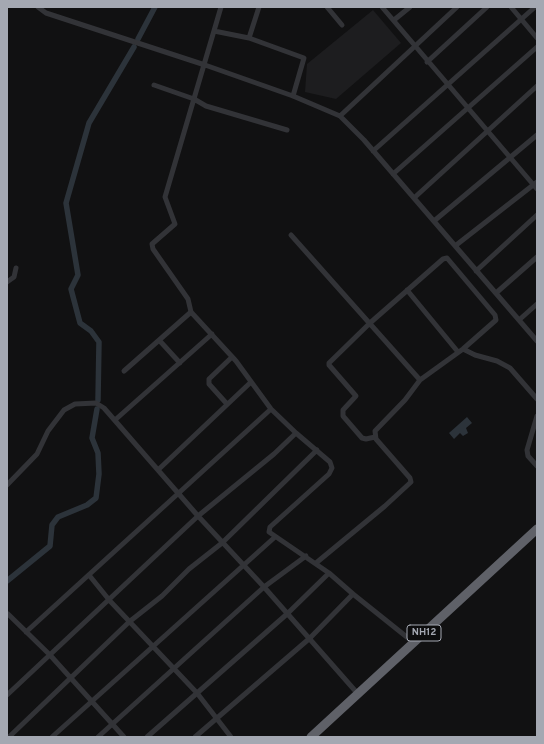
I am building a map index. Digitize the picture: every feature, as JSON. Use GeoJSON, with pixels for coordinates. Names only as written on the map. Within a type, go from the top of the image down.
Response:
{"type":"FeatureCollection","features":[{"type":"Feature","properties":{"kind":"highway","name":"NH12"},"geometry":{"type":"LineString","coordinates":[[311,737],[537,529]]}},
{"type":"Feature","properties":{"kind":"street"},"geometry":{"type":"LineString","coordinates":[[38,7],[46,14],[205,65],[293,96],[340,116],[373,151],[537,341]]}},
{"type":"Feature","properties":{"kind":"street"},"geometry":{"type":"LineString","coordinates":[[221,7],[165,197],[175,224],[152,244],[152,249],[188,300],[191,312],[232,357],[271,409],[330,462],[332,468],[329,474],[270,527],[269,532],[316,563],[413,642]]}},
{"type":"Feature","properties":{"kind":"street"},"geometry":{"type":"LineString","coordinates":[[249,38],[259,7]]}},
{"type":"Feature","properties":{"kind":"street"},"geometry":{"type":"LineString","coordinates":[[327,7],[342,25]]}},
{"type":"Feature","properties":{"kind":"street"},"geometry":{"type":"LineString","coordinates":[[382,7],[427,62],[536,185],[455,246]]}},
{"type":"Feature","properties":{"kind":"street"},"geometry":{"type":"LineString","coordinates":[[394,20],[410,7]]}},
{"type":"Feature","properties":{"kind":"street"},"geometry":{"type":"LineString","coordinates":[[340,116],[457,7]]}},
{"type":"Feature","properties":{"kind":"street"},"geometry":{"type":"LineString","coordinates":[[427,62],[487,7]]}},
{"type":"Feature","properties":{"kind":"street"},"geometry":{"type":"LineString","coordinates":[[511,7],[537,38]]}},
{"type":"Feature","properties":{"kind":"street"},"geometry":{"type":"LineString","coordinates":[[373,151],[535,7]]}},
{"type":"Feature","properties":{"kind":"street"},"geometry":{"type":"LineString","coordinates":[[214,31],[249,38],[304,58],[293,96]]}},
{"type":"Feature","properties":{"kind":"street"},"geometry":{"type":"LineString","coordinates":[[393,174],[537,47]]}},
{"type":"Feature","properties":{"kind":"street"},"geometry":{"type":"LineString","coordinates":[[154,84],[194,99],[206,106],[287,130]]}},
{"type":"Feature","properties":{"kind":"street"},"geometry":{"type":"LineString","coordinates":[[414,198],[537,86]]}},
{"type":"Feature","properties":{"kind":"street"},"geometry":{"type":"LineString","coordinates":[[434,222],[537,135]]}},
{"type":"Feature","properties":{"kind":"street"},"geometry":{"type":"LineString","coordinates":[[476,271],[537,215]]}},
{"type":"Feature","properties":{"kind":"street"},"geometry":{"type":"LineString","coordinates":[[291,235],[420,380]]}},
{"type":"Feature","properties":{"kind":"street"},"geometry":{"type":"LineString","coordinates":[[316,563],[385,506],[411,482],[410,478],[375,437],[375,431],[405,400],[420,380],[463,349],[497,318],[447,258],[443,259],[407,290],[331,359],[329,365],[356,396],[343,410],[343,416],[362,438],[366,439],[375,437]]}},
{"type":"Feature","properties":{"kind":"street"},"geometry":{"type":"LineString","coordinates":[[496,293],[537,258]]}},
{"type":"Feature","properties":{"kind":"street"},"geometry":{"type":"LineString","coordinates":[[7,282],[14,277],[16,268]]}},
{"type":"Feature","properties":{"kind":"street"},"geometry":{"type":"LineString","coordinates":[[407,290],[458,352]]}},
{"type":"Feature","properties":{"kind":"street"},"geometry":{"type":"LineString","coordinates":[[519,320],[537,304]]}},
{"type":"Feature","properties":{"kind":"street"},"geometry":{"type":"LineString","coordinates":[[124,371],[191,312]]}},
{"type":"Feature","properties":{"kind":"street"},"geometry":{"type":"LineString","coordinates":[[115,420],[212,334]]}},
{"type":"Feature","properties":{"kind":"street"},"geometry":{"type":"LineString","coordinates":[[159,340],[180,363]]}},
{"type":"Feature","properties":{"kind":"street"},"geometry":{"type":"LineString","coordinates":[[463,349],[475,355],[497,361],[510,368],[537,399]]}},
{"type":"Feature","properties":{"kind":"street"},"geometry":{"type":"LineString","coordinates":[[227,404],[209,384],[208,379],[232,357]]}},
{"type":"Feature","properties":{"kind":"street"},"geometry":{"type":"LineString","coordinates":[[159,469],[251,382]]}},
{"type":"Feature","properties":{"kind":"street"},"geometry":{"type":"LineString","coordinates":[[7,485],[37,454],[48,431],[64,410],[75,404],[96,403],[104,408],[115,420],[159,469],[198,516],[310,638],[358,694]]}},
{"type":"Feature","properties":{"kind":"street"},"geometry":{"type":"LineString","coordinates":[[26,632],[271,409]]}},
{"type":"Feature","properties":{"kind":"street"},"geometry":{"type":"LineString","coordinates":[[537,416],[527,450],[528,456],[537,466]]}},
{"type":"Feature","properties":{"kind":"street"},"geometry":{"type":"LineString","coordinates":[[531,436],[537,432]]}},
{"type":"Feature","properties":{"kind":"street"},"geometry":{"type":"LineString","coordinates":[[7,695],[110,601],[198,516],[274,454],[296,433]]}},
{"type":"Feature","properties":{"kind":"street"},"geometry":{"type":"LineString","coordinates":[[7,730],[11,736],[70,677],[129,622],[162,596],[189,569],[222,543],[316,450]]}},
{"type":"Feature","properties":{"kind":"street"},"geometry":{"type":"LineString","coordinates":[[52,737],[243,564],[275,537]]}},
{"type":"Feature","properties":{"kind":"street"},"geometry":{"type":"LineString","coordinates":[[98,737],[112,723],[174,670],[264,587],[306,556]]}},
{"type":"Feature","properties":{"kind":"street"},"geometry":{"type":"LineString","coordinates":[[147,737],[287,614],[329,573]]}},
{"type":"Feature","properties":{"kind":"street"},"geometry":{"type":"LineString","coordinates":[[89,575],[129,622],[197,693],[231,737]]}},
{"type":"Feature","properties":{"kind":"street"},"geometry":{"type":"LineString","coordinates":[[195,737],[310,638],[353,594]]}},
{"type":"Feature","properties":{"kind":"street"},"geometry":{"type":"LineString","coordinates":[[8,614],[50,655],[124,737]]}},
{"type":"Feature","properties":{"kind":"shaded area"},"geometry":{"type":"Polygon","coordinates":[[[373,10],[401,43],[336,99],[305,92],[307,64],[373,10]]]}},
{"type":"Feature","properties":{"kind":"shaded area"},"geometry":{"type":"Polygon","coordinates":[[[467,417],[472,423],[466,428],[468,433],[463,436],[460,433],[454,439],[449,433],[467,417]]]}},
{"type":"Feature","properties":{"kind":"waterway"},"geometry":{"type":"LineString","coordinates":[[138,39],[155,7]]}},
{"type":"Feature","properties":{"kind":"waterway"},"geometry":{"type":"LineString","coordinates":[[98,400],[99,342],[91,331],[80,323],[71,289],[78,275],[66,203],[89,123],[134,47]]}},
{"type":"Feature","properties":{"kind":"waterway"},"geometry":{"type":"LineString","coordinates":[[7,581],[50,546],[52,525],[58,517],[87,505],[96,498],[99,474],[98,453],[92,438],[97,409]]}}]}
